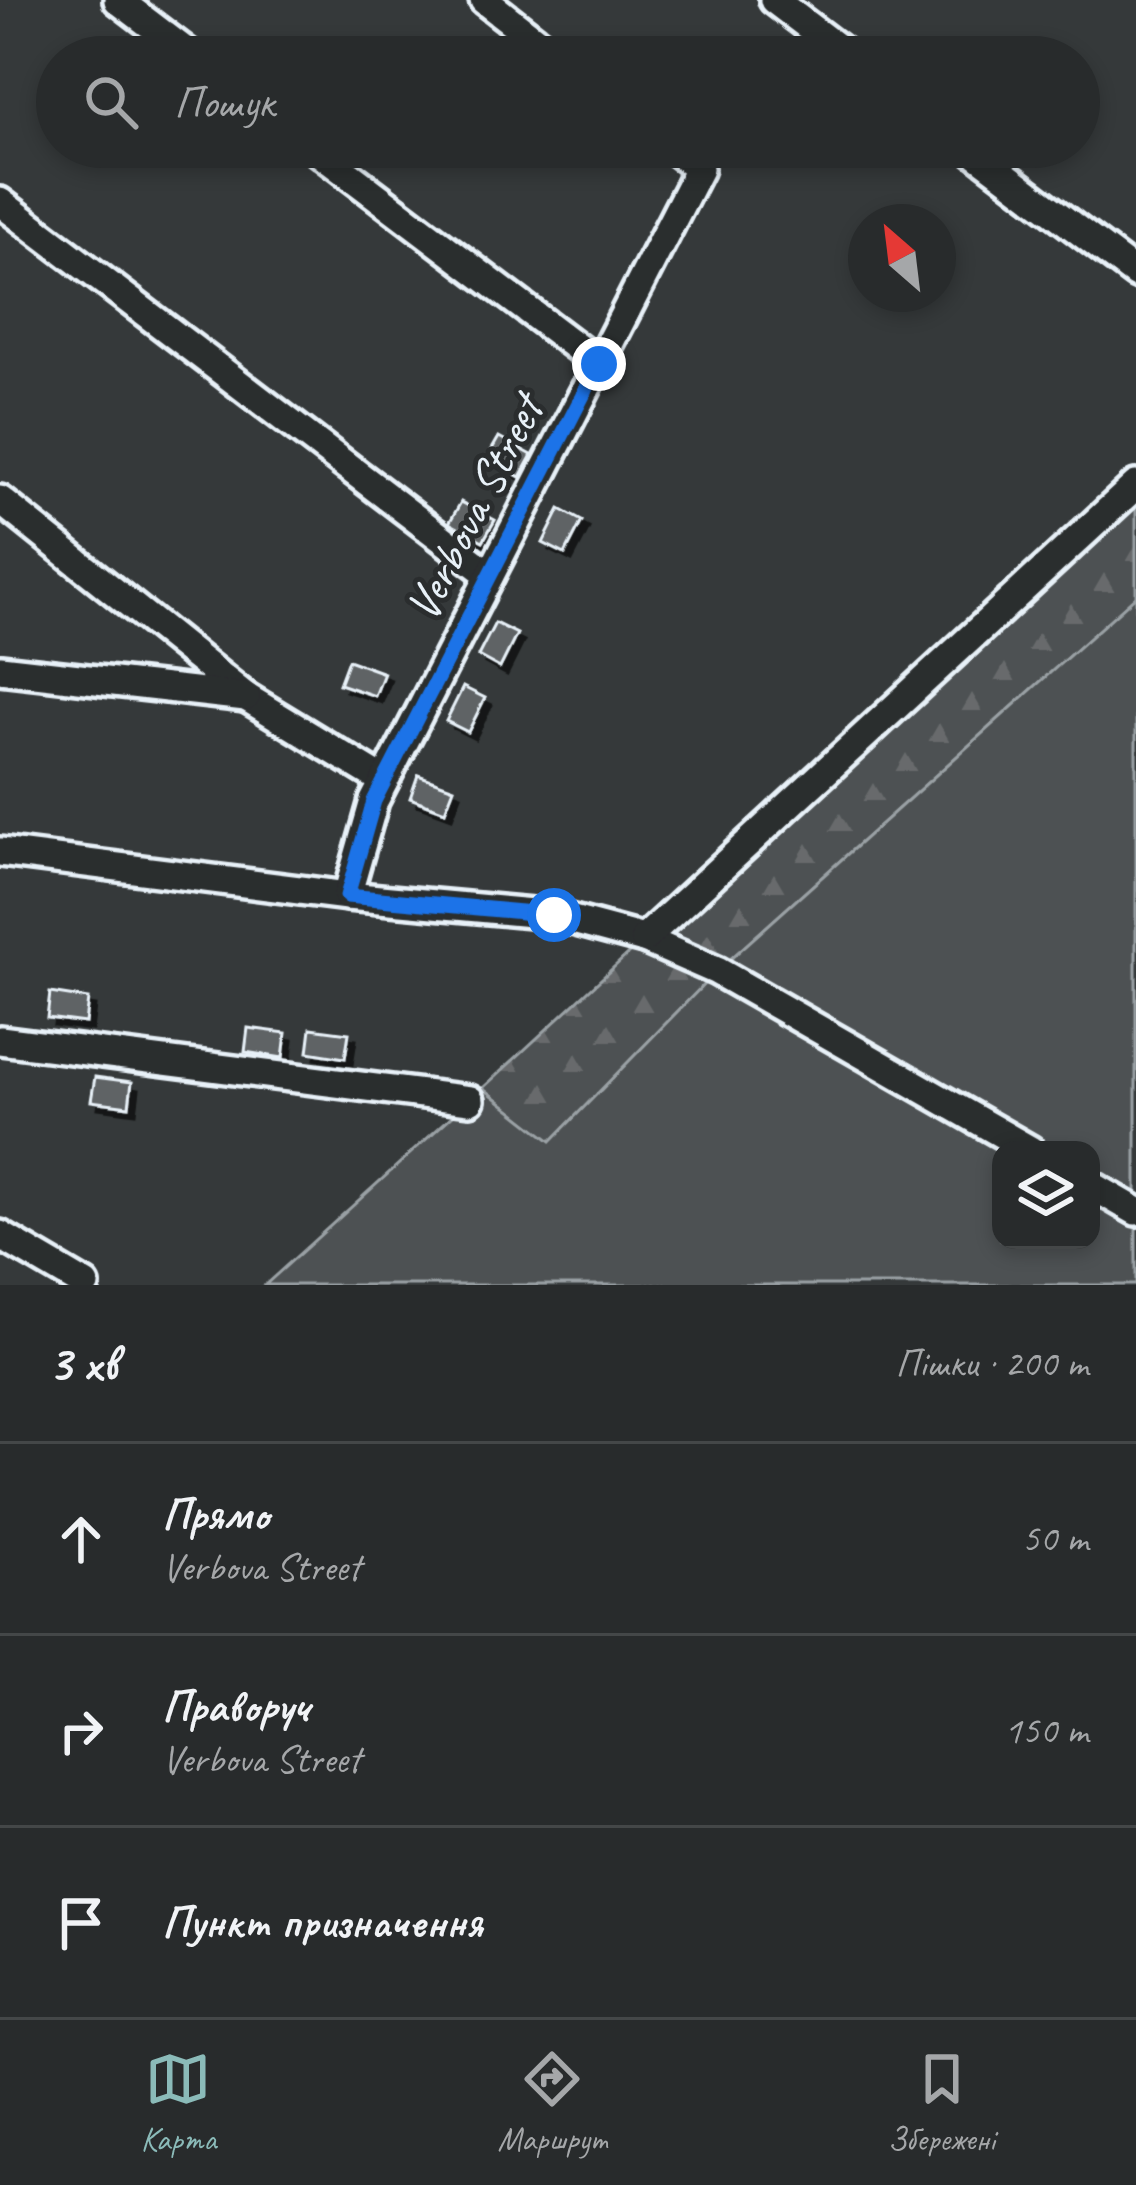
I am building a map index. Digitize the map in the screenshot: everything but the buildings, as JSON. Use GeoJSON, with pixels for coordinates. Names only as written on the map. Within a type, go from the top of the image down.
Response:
{"type":"FeatureCollection","features":[{"type":"Feature","properties":{"kind":"street"},"geometry":{"type":"LineString","coordinates":[[118,0],[165,36]]}},
{"type":"Feature","properties":{"kind":"street"},"geometry":{"type":"LineString","coordinates":[[484,0],[530,36]]}},
{"type":"Feature","properties":{"kind":"street"},"geometry":{"type":"LineString","coordinates":[[774,0],[821,36]]}},
{"type":"Feature","properties":{"kind":"street"},"geometry":{"type":"LineString","coordinates":[[340,168],[599,364]]}},
{"type":"Feature","properties":{"kind":"street","name":"Verbova Street"},"geometry":{"type":"LineString","coordinates":[[347,896],[374,801],[698,168]]}},
{"type":"Feature","properties":{"kind":"street"},"geometry":{"type":"LineString","coordinates":[[996,168],[1136,274]]}},
{"type":"Feature","properties":{"kind":"street"},"geometry":{"type":"LineString","coordinates":[[0,202],[490,574]]}},
{"type":"Feature","properties":{"kind":"street"},"geometry":{"type":"LineString","coordinates":[[644,939],[1136,485]]}},
{"type":"Feature","properties":{"kind":"street"},"geometry":{"type":"LineString","coordinates":[[0,500],[246,698],[384,781]]}},
{"type":"Feature","properties":{"kind":"street"},"geometry":{"type":"LineString","coordinates":[[0,669],[246,698]]}},
{"type":"Feature","properties":{"kind":"street"},"geometry":{"type":"LineString","coordinates":[[0,851],[347,896],[554,915],[644,939],[717,971],[1014,1141]]}},
{"type":"Feature","properties":{"kind":"street"},"geometry":{"type":"LineString","coordinates":[[0,1040],[470,1100]]}},
{"type":"Feature","properties":{"kind":"street"},"geometry":{"type":"LineString","coordinates":[[1100,1190],[1136,1211]]}},
{"type":"Feature","properties":{"kind":"street"},"geometry":{"type":"LineString","coordinates":[[0,1235],[85,1285]]}},
{"type":"Feature","properties":{"kind":"green space"},"geometry":{"type":"Polygon","coordinates":[[[1136,485],[1136,596],[717,971],[551,1142],[483,1088],[1136,485]]]}},
{"type":"Feature","properties":{"kind":"green space"},"geometry":{"type":"Polygon","coordinates":[[[1136,596],[1136,1285],[265,1285],[483,1088],[551,1141],[717,971],[1136,596]]]}},
{"type":"Feature","properties":{"kind":"route"},"geometry":{"type":"LineString","coordinates":[[554,915],[347,896],[374,801],[599,364]]}}]}
